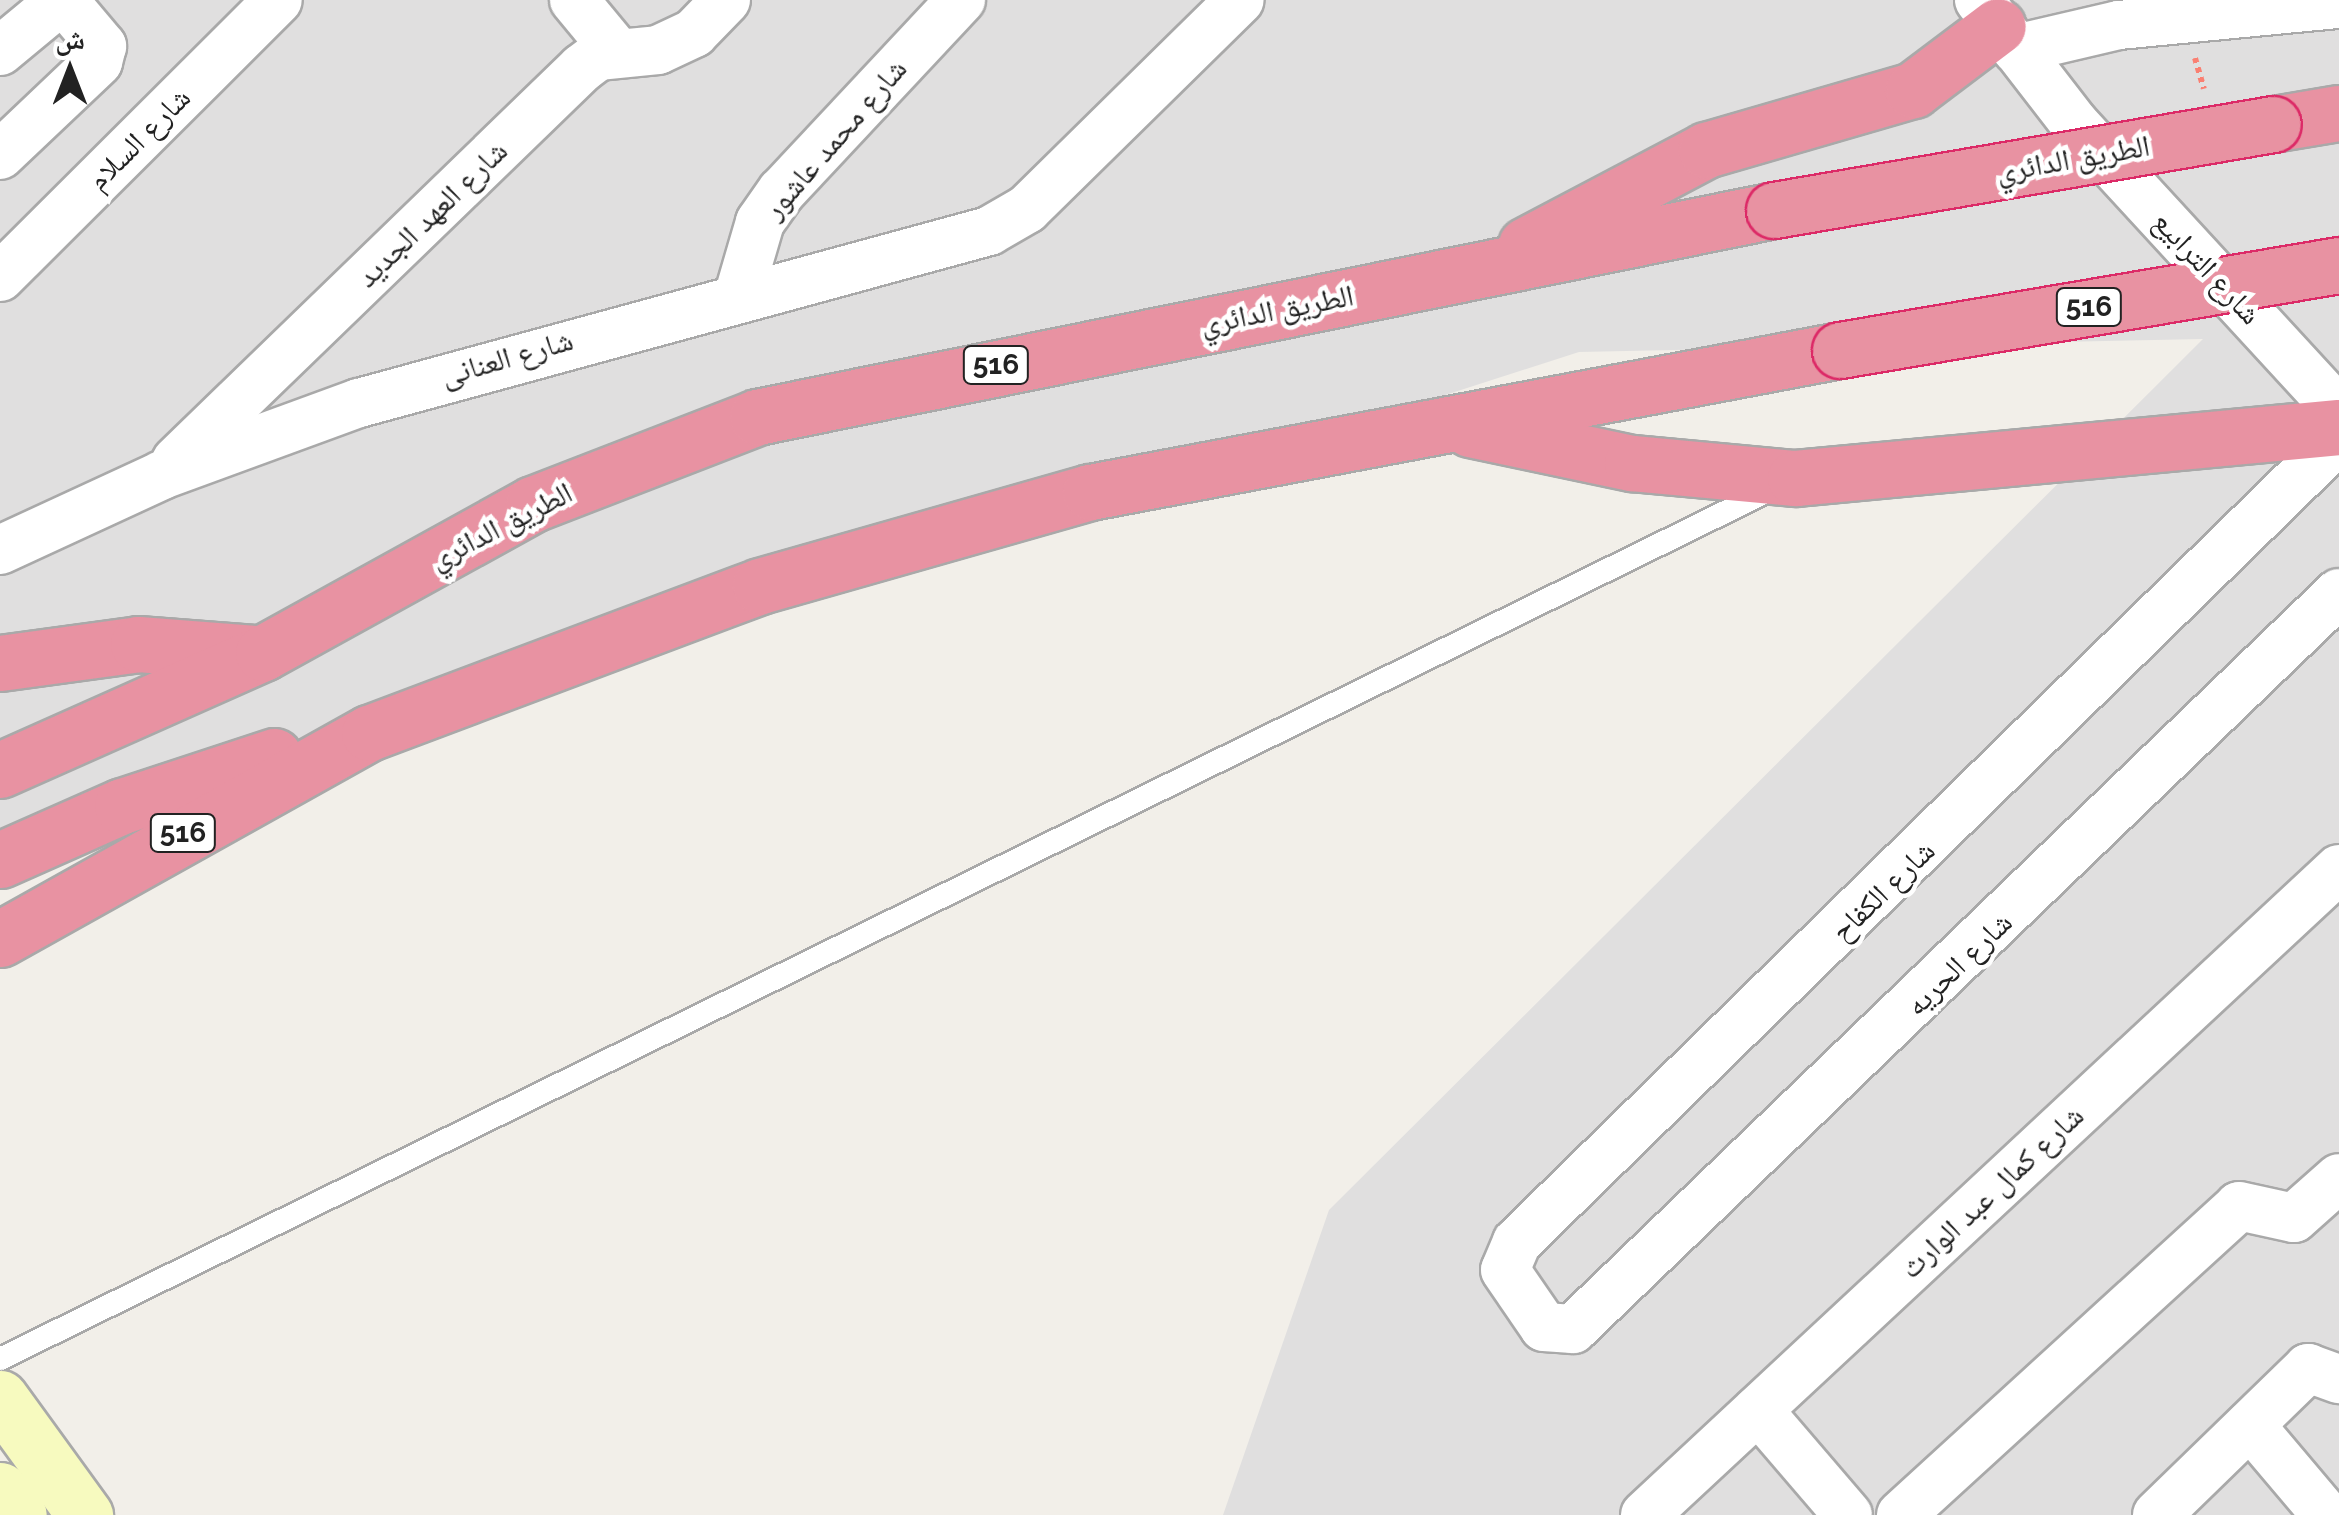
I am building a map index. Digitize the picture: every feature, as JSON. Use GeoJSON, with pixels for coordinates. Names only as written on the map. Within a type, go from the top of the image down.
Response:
{"type":"FeatureCollection","features":[{"type":"Feature","properties":{"kind":"highway"},"geometry":{"type":"LineString","coordinates":[[1484,270],[1670,164],[1913,90],[1998,25]]}},
{"type":"Feature","properties":{"kind":"highway","name":"الطريق الدائري"},"geometry":{"type":"LineString","coordinates":[[0,770],[262,653],[533,504],[758,417],[1774,210],[2339,113]]}},
{"type":"Feature","properties":{"kind":"highway","name":"516"},"geometry":{"type":"LineString","coordinates":[[0,939],[369,733],[566,653],[934,533],[1090,492],[1840,350],[2339,265]]}},
{"type":"Feature","properties":{"kind":"highway"},"geometry":{"type":"LineString","coordinates":[[1448,424],[1632,463],[1796,478],[2339,427]]}},
{"type":"Feature","properties":{"kind":"highway"},"geometry":{"type":"LineString","coordinates":[[0,663],[138,644],[262,653]]}},
{"type":"Feature","properties":{"kind":"highway","name":"516"},"geometry":{"type":"LineString","coordinates":[[0,860],[202,777],[369,733]]}},
{"type":"Feature","properties":{"kind":"street"},"geometry":{"type":"LineString","coordinates":[[574,0],[617,52]]}},
{"type":"Feature","properties":{"kind":"street","name":"شارع العهد الجديد"},"geometry":{"type":"LineString","coordinates":[[162,475],[582,68],[617,52],[658,50],[694,33],[726,0]]}},
{"type":"Feature","properties":{"kind":"street","name":"شارع محمد عاشور"},"geometry":{"type":"LineString","coordinates":[[739,294],[760,222],[782,191],[961,0]]}},
{"type":"Feature","properties":{"kind":"street","name":"شارع العنانى"},"geometry":{"type":"LineString","coordinates":[[0,550],[162,475],[474,366],[739,294],[948,246],[1027,209],[1240,0]]}},
{"type":"Feature","properties":{"kind":"street","name":"شارع السلام"},"geometry":{"type":"LineString","coordinates":[[0,277],[273,2]]}},
{"type":"Feature","properties":{"kind":"street"},"geometry":{"type":"LineString","coordinates":[[1998,25],[2129,12],[2339,4]]}},
{"type":"Feature","properties":{"kind":"street"},"geometry":{"type":"LineString","coordinates":[[0,51],[62,7],[100,40],[98,62],[0,155]]}},
{"type":"Feature","properties":{"kind":"street","name":"شارع الترابيع"},"geometry":{"type":"LineString","coordinates":[[1998,25],[2075,124],[2339,411]]}},
{"type":"Feature","properties":{"kind":"street","name":"شارع الكفاح"},"geometry":{"type":"LineString","coordinates":[[1574,1330],[1552,1333],[1509,1282],[1507,1256],[1518,1242],[2339,439]]}},
{"type":"Feature","properties":{"kind":"street","name":"شارع الحريه"},"geometry":{"type":"LineString","coordinates":[[1574,1330],[2339,592]]}},
{"type":"Feature","properties":{"kind":"street","name":"شارع كمال عبد الوارث"},"geometry":{"type":"LineString","coordinates":[[1644,1515],[2339,868]]}},
{"type":"Feature","properties":{"kind":"street"},"geometry":{"type":"LineString","coordinates":[[1901,1515],[2239,1206],[2301,1214],[2339,1178]]}},
{"type":"Feature","properties":{"kind":"street"},"geometry":{"type":"LineString","coordinates":[[2157,1515],[2308,1368],[2339,1379]]}},
{"type":"Feature","properties":{"kind":"street"},"geometry":{"type":"LineString","coordinates":[[0,1398],[85,1515]]}},
{"type":"Feature","properties":{"kind":"street"},"geometry":{"type":"LineString","coordinates":[[1758,1410],[1848,1515]]}},
{"type":"Feature","properties":{"kind":"street"},"geometry":{"type":"LineString","coordinates":[[2250,1424],[2326,1515]]}},
{"type":"Feature","properties":{"kind":"street"},"geometry":{"type":"LineString","coordinates":[[0,1490],[19,1515]]}},
{"type":"Feature","properties":{"kind":"lane"},"geometry":{"type":"LineString","coordinates":[[0,1359],[1796,478]]}},
{"type":"Feature","properties":{"kind":"path"},"geometry":{"type":"LineString","coordinates":[[2192,48],[2209,109]]}},
{"type":"Feature","properties":{"kind":"shaded area"},"geometry":{"type":"Polygon","coordinates":[[[0,0],[2339,0],[2339,1515],[1223,1515],[1329,1210],[2203,339],[1579,352],[0,861],[0,0]]]}}]}
